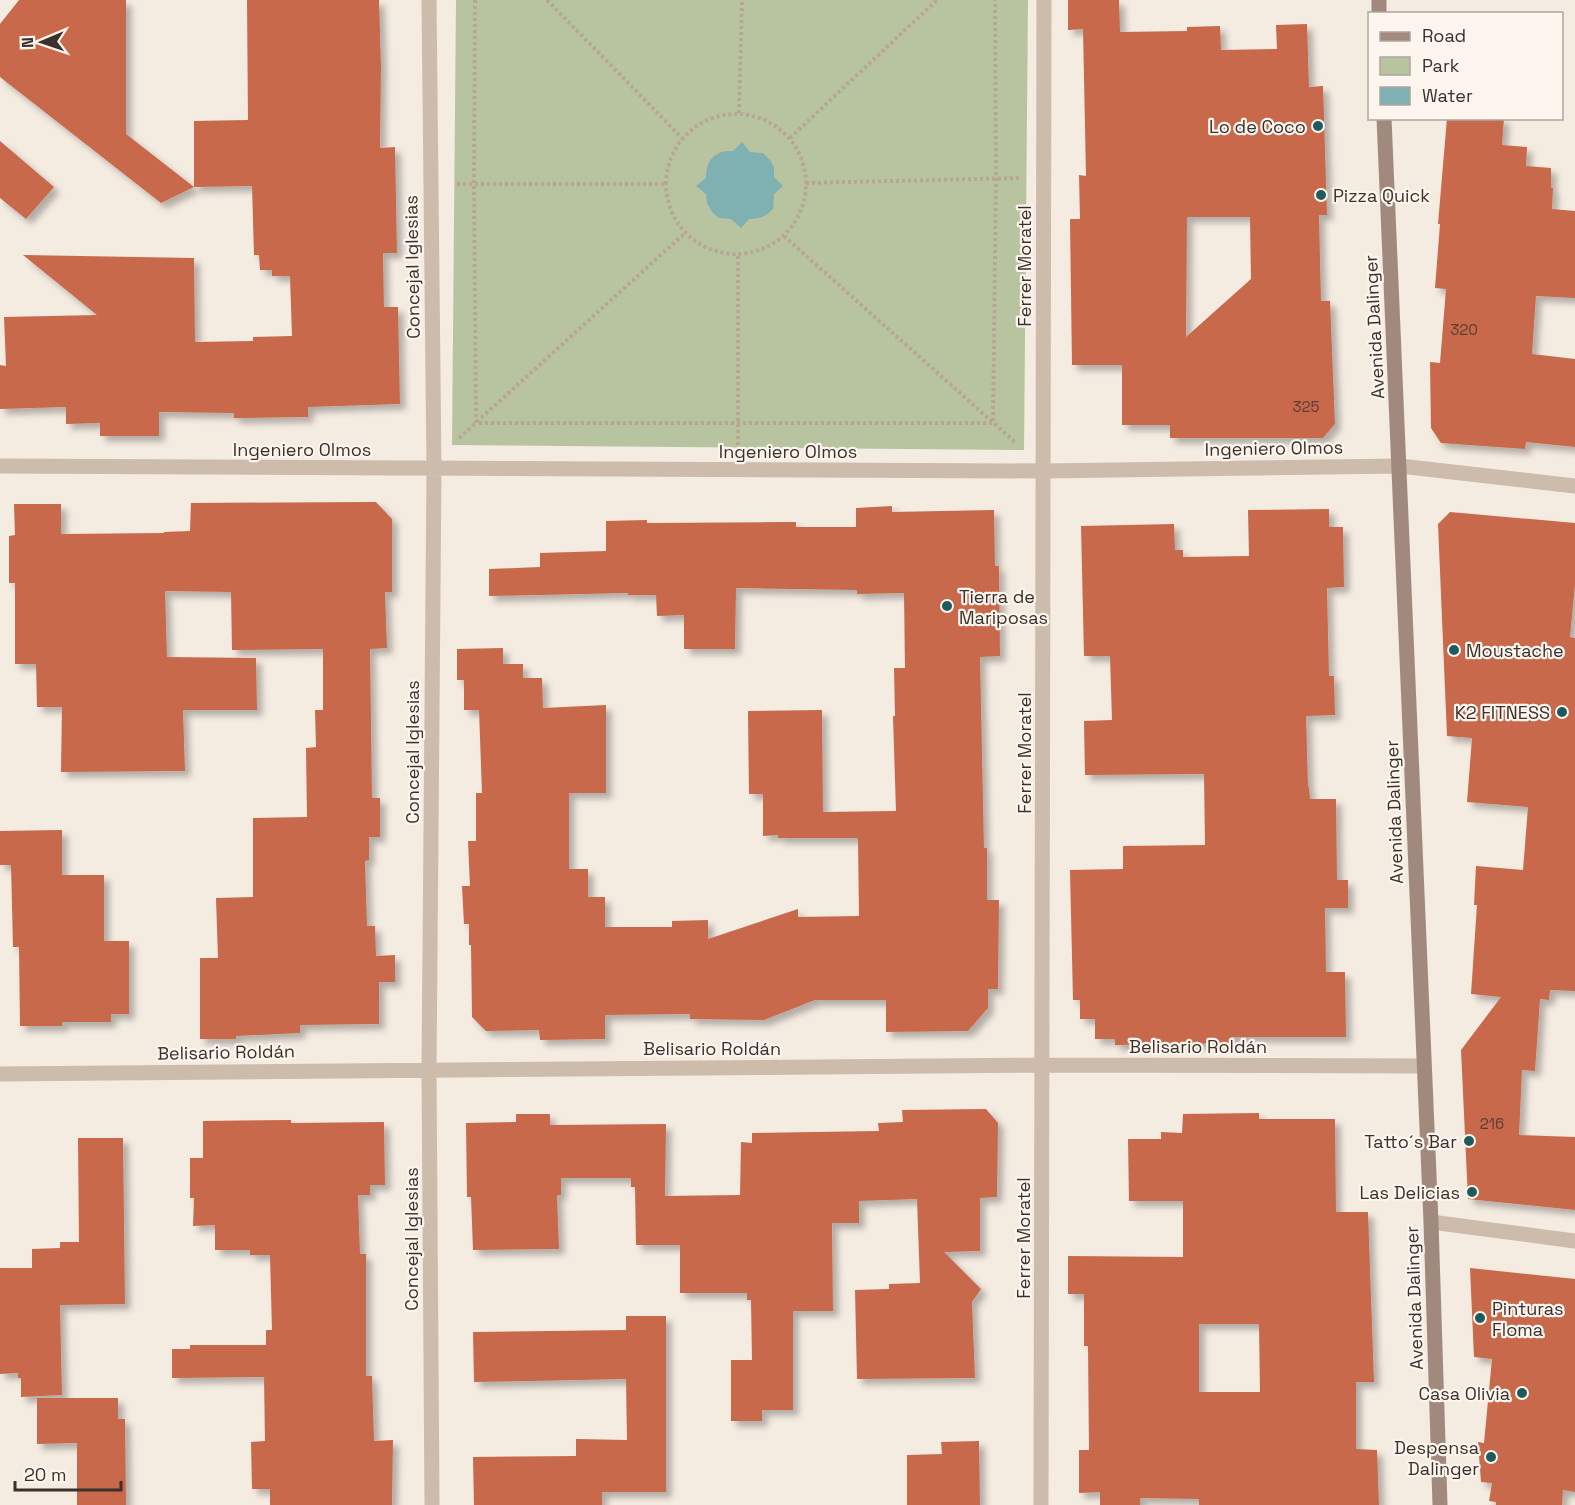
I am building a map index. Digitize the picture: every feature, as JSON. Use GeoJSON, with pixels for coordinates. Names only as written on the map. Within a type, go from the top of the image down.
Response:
{"type":"FeatureCollection","features":[{"type":"Feature","properties":{"kind":"street","name":"Concejal Iglesias"},"geometry":{"type":"LineString","coordinates":[[429,0],[434,445],[429,1069],[432,1505]]}},
{"type":"Feature","properties":{"kind":"street","name":"Ferrer Moratel"},"geometry":{"type":"LineString","coordinates":[[1041,1505],[1044,0]]}},
{"type":"Feature","properties":{"kind":"street","name":"Avenida Dalinger"},"geometry":{"type":"LineString","coordinates":[[1384,120],[1431,1222],[1440,1505]]}},
{"type":"Feature","properties":{"kind":"street","name":"Ingeniero Olmos"},"geometry":{"type":"LineString","coordinates":[[0,466],[434,470],[1043,471],[1400,466],[1575,486]]}},
{"type":"Feature","properties":{"kind":"street","name":"Belisario Roldán"},"geometry":{"type":"LineString","coordinates":[[0,1074],[1043,1065],[1424,1066]]}},
{"type":"Feature","properties":{"kind":"street"},"geometry":{"type":"LineString","coordinates":[[1431,1222],[1575,1241]]}},
{"type":"Feature","properties":{"kind":"path"},"geometry":{"type":"LineString","coordinates":[[475,0],[476,423]]}},
{"type":"Feature","properties":{"kind":"path"},"geometry":{"type":"LineString","coordinates":[[547,0],[682,138]]}},
{"type":"Feature","properties":{"kind":"path"},"geometry":{"type":"LineString","coordinates":[[740,113],[742,0]]}},
{"type":"Feature","properties":{"kind":"path"},"geometry":{"type":"LineString","coordinates":[[790,138],[937,0]]}},
{"type":"Feature","properties":{"kind":"path"},"geometry":{"type":"LineString","coordinates":[[993,423],[996,178],[995,0]]}},
{"type":"Feature","properties":{"kind":"path"},"geometry":{"type":"LineString","coordinates":[[740,113],[757,116],[775,125],[790,138],[802,156],[806,183],[805,199],[797,219],[784,236],[766,248],[745,254],[723,254],[702,246],[685,233],[673,216],[666,196],[666,176],[671,155],[682,138],[697,124],[716,116],[740,113]]}},
{"type":"Feature","properties":{"kind":"path"},"geometry":{"type":"LineString","coordinates":[[806,183],[1026,177]]}},
{"type":"Feature","properties":{"kind":"path"},"geometry":{"type":"LineString","coordinates":[[454,184],[666,184]]}},
{"type":"Feature","properties":{"kind":"path"},"geometry":{"type":"LineString","coordinates":[[434,445],[452,445],[685,233]]}},
{"type":"Feature","properties":{"kind":"path"},"geometry":{"type":"LineString","coordinates":[[784,236],[1024,450],[1022,471]]}},
{"type":"Feature","properties":{"kind":"path"},"geometry":{"type":"LineString","coordinates":[[738,254],[738,448]]}},
{"type":"Feature","properties":{"kind":"path"},"geometry":{"type":"LineString","coordinates":[[476,423],[993,423]]}},
{"type":"Feature","properties":{"kind":"green space"},"geometry":{"type":"Polygon","coordinates":[[[456,0],[1028,0],[1024,450],[452,445],[456,0]]]}},
{"type":"Feature","properties":{"kind":"water"},"geometry":{"type":"Polygon","coordinates":[[[742,142],[750,152],[763,153],[770,160],[774,167],[774,177],[783,186],[774,194],[773,209],[762,217],[749,219],[741,228],[731,219],[719,218],[712,212],[707,203],[706,194],[696,186],[706,178],[712,158],[721,152],[733,151],[742,142]]]}},
{"type":"Feature","properties":{"kind":"building"},"geometry":{"type":"Polygon","coordinates":[[[19,0],[126,0],[126,134],[194,187],[161,203],[0,77],[0,24],[19,0]]]}},
{"type":"Feature","properties":{"kind":"building"},"geometry":{"type":"Polygon","coordinates":[[[247,0],[379,0],[380,148],[395,147],[397,253],[383,253],[384,307],[398,307],[400,404],[308,407],[308,417],[234,418],[234,413],[159,412],[159,436],[100,436],[100,423],[66,424],[66,407],[0,409],[0,365],[6,366],[4,317],[97,315],[23,255],[194,258],[195,342],[253,341],[253,337],[292,336],[290,276],[272,276],[272,270],[260,270],[259,255],[254,255],[252,186],[194,187],[194,121],[248,120],[247,0]]]}},
{"type":"Feature","properties":{"kind":"building"},"geometry":{"type":"Polygon","coordinates":[[[1068,0],[1119,0],[1120,32],[1187,31],[1187,27],[1220,26],[1221,50],[1277,49],[1276,25],[1307,24],[1309,87],[1323,86],[1327,215],[1319,215],[1321,301],[1330,301],[1335,424],[1323,438],[1170,438],[1170,425],[1122,425],[1122,365],[1072,365],[1070,219],[1080,219],[1079,175],[1086,176],[1083,29],[1068,30],[1068,0]],[[1187,217],[1186,337],[1251,279],[1250,217],[1187,217]]]}},
{"type":"Feature","properties":{"kind":"building"},"geometry":{"type":"Polygon","coordinates":[[[1447,120],[1504,120],[1502,145],[1527,147],[1526,166],[1551,168],[1552,209],[1575,211],[1575,298],[1536,296],[1532,354],[1575,359],[1575,447],[1526,442],[1525,449],[1441,443],[1431,428],[1430,362],[1440,363],[1446,289],[1435,288],[1440,224],[1438,224],[1447,120]]]}},
{"type":"Feature","properties":{"kind":"building"},"geometry":{"type":"Polygon","coordinates":[[[0,141],[54,187],[26,219],[0,198],[0,141]]]}},
{"type":"Feature","properties":{"kind":"building"},"geometry":{"type":"Polygon","coordinates":[[[376,502],[392,519],[392,592],[385,592],[387,648],[370,649],[372,798],[380,798],[380,837],[369,837],[369,860],[365,861],[367,926],[375,926],[376,956],[395,955],[395,982],[379,982],[379,1024],[300,1025],[300,1033],[236,1036],[236,1039],[200,1039],[200,958],[218,958],[216,898],[253,897],[253,818],[307,817],[306,748],[316,747],[315,710],[323,710],[323,649],[232,650],[231,592],[165,591],[167,657],[256,658],[257,710],[183,710],[185,771],[61,772],[62,707],[37,707],[36,664],[15,664],[15,583],[9,583],[9,536],[15,535],[14,504],[61,504],[61,534],[190,531],[191,503],[376,502]]]}},
{"type":"Feature","properties":{"kind":"building"},"geometry":{"type":"Polygon","coordinates":[[[892,506],[892,512],[994,510],[995,566],[999,566],[1000,656],[980,657],[987,900],[999,900],[998,989],[988,989],[988,1008],[968,1031],[886,1032],[886,1000],[815,1000],[764,1020],[690,1019],[690,1014],[605,1015],[605,1039],[540,1040],[539,1030],[486,1031],[472,1017],[471,945],[469,945],[469,924],[464,924],[462,886],[470,886],[468,841],[476,841],[476,793],[482,793],[479,710],[464,710],[464,680],[457,680],[457,649],[503,648],[503,664],[523,664],[523,678],[542,678],[543,708],[606,705],[606,793],[569,793],[569,869],[588,869],[588,897],[605,897],[605,927],[672,927],[672,921],[708,920],[708,939],[798,909],[798,917],[859,916],[858,838],[763,836],[763,794],[749,794],[748,711],[822,710],[823,812],[896,811],[894,668],[905,668],[904,593],[857,594],[857,590],[736,588],[735,649],[684,649],[684,615],[657,616],[656,595],[628,595],[628,593],[489,596],[489,569],[540,567],[540,553],[606,551],[606,521],[796,522],[796,527],[856,527],[856,508],[892,506]]]}},
{"type":"Feature","properties":{"kind":"building"},"geometry":{"type":"Polygon","coordinates":[[[1329,509],[1329,527],[1343,527],[1344,587],[1327,588],[1329,676],[1334,676],[1335,715],[1306,716],[1308,787],[1310,799],[1336,799],[1337,880],[1348,880],[1348,908],[1325,908],[1326,972],[1345,972],[1346,1037],[1231,1037],[1231,1043],[1115,1045],[1115,1039],[1095,1039],[1095,1019],[1080,1019],[1080,1000],[1073,1000],[1070,870],[1123,869],[1123,846],[1205,845],[1204,774],[1085,775],[1084,721],[1112,720],[1110,656],[1084,656],[1081,526],[1174,524],[1175,550],[1183,550],[1183,557],[1249,556],[1248,510],[1329,509]]]}},
{"type":"Feature","properties":{"kind":"building"},"geometry":{"type":"Polygon","coordinates":[[[1450,512],[1575,523],[1575,584],[1570,637],[1575,638],[1575,991],[1550,990],[1549,1000],[1540,999],[1535,1071],[1522,1070],[1519,1135],[1575,1137],[1575,1210],[1468,1199],[1461,1050],[1501,997],[1471,994],[1477,905],[1474,905],[1476,866],[1523,870],[1528,807],[1467,802],[1472,738],[1447,736],[1438,524],[1450,512]]]}},
{"type":"Feature","properties":{"kind":"building"},"geometry":{"type":"Polygon","coordinates":[[[62,830],[62,875],[104,875],[104,941],[129,941],[129,1014],[111,1014],[111,1022],[62,1022],[62,1026],[20,1026],[19,947],[13,947],[11,865],[0,865],[0,831],[62,830]]]}},
{"type":"Feature","properties":{"kind":"building"},"geometry":{"type":"Polygon","coordinates":[[[986,1109],[998,1123],[997,1197],[980,1198],[980,1251],[944,1252],[981,1289],[972,1302],[975,1378],[857,1379],[855,1290],[889,1289],[889,1284],[920,1283],[917,1199],[859,1201],[859,1223],[832,1223],[833,1311],[793,1311],[793,1410],[762,1410],[762,1421],[731,1421],[731,1360],[752,1360],[751,1300],[747,1300],[747,1293],[680,1293],[680,1245],[636,1245],[635,1187],[631,1187],[631,1178],[561,1178],[561,1195],[557,1195],[559,1249],[473,1250],[471,1197],[467,1197],[466,1123],[516,1122],[516,1114],[550,1114],[550,1125],[666,1124],[665,1196],[740,1195],[741,1142],[752,1143],[752,1133],[879,1131],[878,1123],[903,1122],[902,1110],[986,1109]]]}},
{"type":"Feature","properties":{"kind":"building"},"geometry":{"type":"Polygon","coordinates":[[[1259,1113],[1259,1119],[1335,1119],[1336,1212],[1368,1212],[1374,1382],[1356,1382],[1356,1449],[1377,1450],[1379,1505],[1199,1505],[1199,1499],[1140,1498],[1140,1505],[1100,1505],[1100,1492],[1079,1493],[1079,1450],[1089,1450],[1088,1346],[1084,1346],[1084,1294],[1068,1294],[1068,1256],[1183,1257],[1183,1201],[1129,1201],[1128,1139],[1161,1139],[1161,1132],[1182,1133],[1183,1114],[1259,1113]],[[1199,1324],[1199,1392],[1260,1392],[1259,1324],[1199,1324]]]}},
{"type":"Feature","properties":{"kind":"building"},"geometry":{"type":"Polygon","coordinates":[[[291,1120],[291,1123],[384,1122],[385,1185],[370,1185],[370,1195],[358,1195],[360,1254],[366,1254],[366,1376],[372,1376],[374,1441],[393,1440],[392,1505],[270,1505],[270,1489],[252,1489],[251,1442],[265,1441],[264,1377],[172,1378],[172,1349],[190,1349],[190,1345],[266,1345],[266,1330],[272,1330],[270,1255],[250,1255],[250,1250],[215,1250],[215,1225],[193,1226],[194,1198],[190,1198],[190,1158],[203,1158],[203,1121],[291,1120]]]}},
{"type":"Feature","properties":{"kind":"building"},"geometry":{"type":"Polygon","coordinates":[[[78,1138],[123,1138],[125,1304],[60,1305],[62,1395],[21,1397],[21,1378],[18,1378],[18,1373],[0,1374],[0,1268],[32,1268],[32,1249],[60,1248],[60,1242],[79,1242],[78,1138]]]}},
{"type":"Feature","properties":{"kind":"building"},"geometry":{"type":"Polygon","coordinates":[[[1470,1268],[1575,1279],[1575,1492],[1563,1490],[1562,1505],[1496,1505],[1496,1502],[1489,1501],[1492,1483],[1481,1482],[1478,1442],[1484,1443],[1492,1359],[1474,1357],[1470,1268]]]}},
{"type":"Feature","properties":{"kind":"building"},"geometry":{"type":"Polygon","coordinates":[[[626,1316],[666,1316],[666,1492],[602,1492],[602,1505],[474,1505],[473,1457],[576,1456],[576,1439],[627,1440],[626,1379],[474,1382],[473,1332],[626,1330],[626,1316]]]}},
{"type":"Feature","properties":{"kind":"building"},"geometry":{"type":"Polygon","coordinates":[[[37,1398],[118,1398],[118,1419],[125,1419],[126,1505],[77,1505],[77,1443],[37,1444],[37,1398]]]}},
{"type":"Feature","properties":{"kind":"building"},"geometry":{"type":"Polygon","coordinates":[[[979,1441],[980,1505],[907,1505],[907,1455],[942,1454],[941,1442],[979,1441]]]}},
{"type":"Feature","properties":{"kind":"place","name":"Lo de Coco"},"geometry":{"type":"Point","coordinates":[1318,126]}},
{"type":"Feature","properties":{"kind":"place","name":"Pizza Quick"},"geometry":{"type":"Point","coordinates":[1321,195]}},
{"type":"Feature","properties":{"kind":"place","name":"Tierra de Mariposas"},"geometry":{"type":"Point","coordinates":[947,606]}},
{"type":"Feature","properties":{"kind":"place","name":"Moustache"},"geometry":{"type":"Point","coordinates":[1454,650]}},
{"type":"Feature","properties":{"kind":"place","name":"K2 FITNESS"},"geometry":{"type":"Point","coordinates":[1562,712]}},
{"type":"Feature","properties":{"kind":"place","name":"Tatto´s Bar"},"geometry":{"type":"Point","coordinates":[1469,1141]}},
{"type":"Feature","properties":{"kind":"place","name":"Las Delicias"},"geometry":{"type":"Point","coordinates":[1472,1192]}},
{"type":"Feature","properties":{"kind":"place","name":"Pinturas Floma"},"geometry":{"type":"Point","coordinates":[1480,1318]}},
{"type":"Feature","properties":{"kind":"place","name":"Casa Olivia"},"geometry":{"type":"Point","coordinates":[1522,1393]}},
{"type":"Feature","properties":{"kind":"place","name":"Despensa Dalinger"},"geometry":{"type":"Point","coordinates":[1491,1457]}}]}
